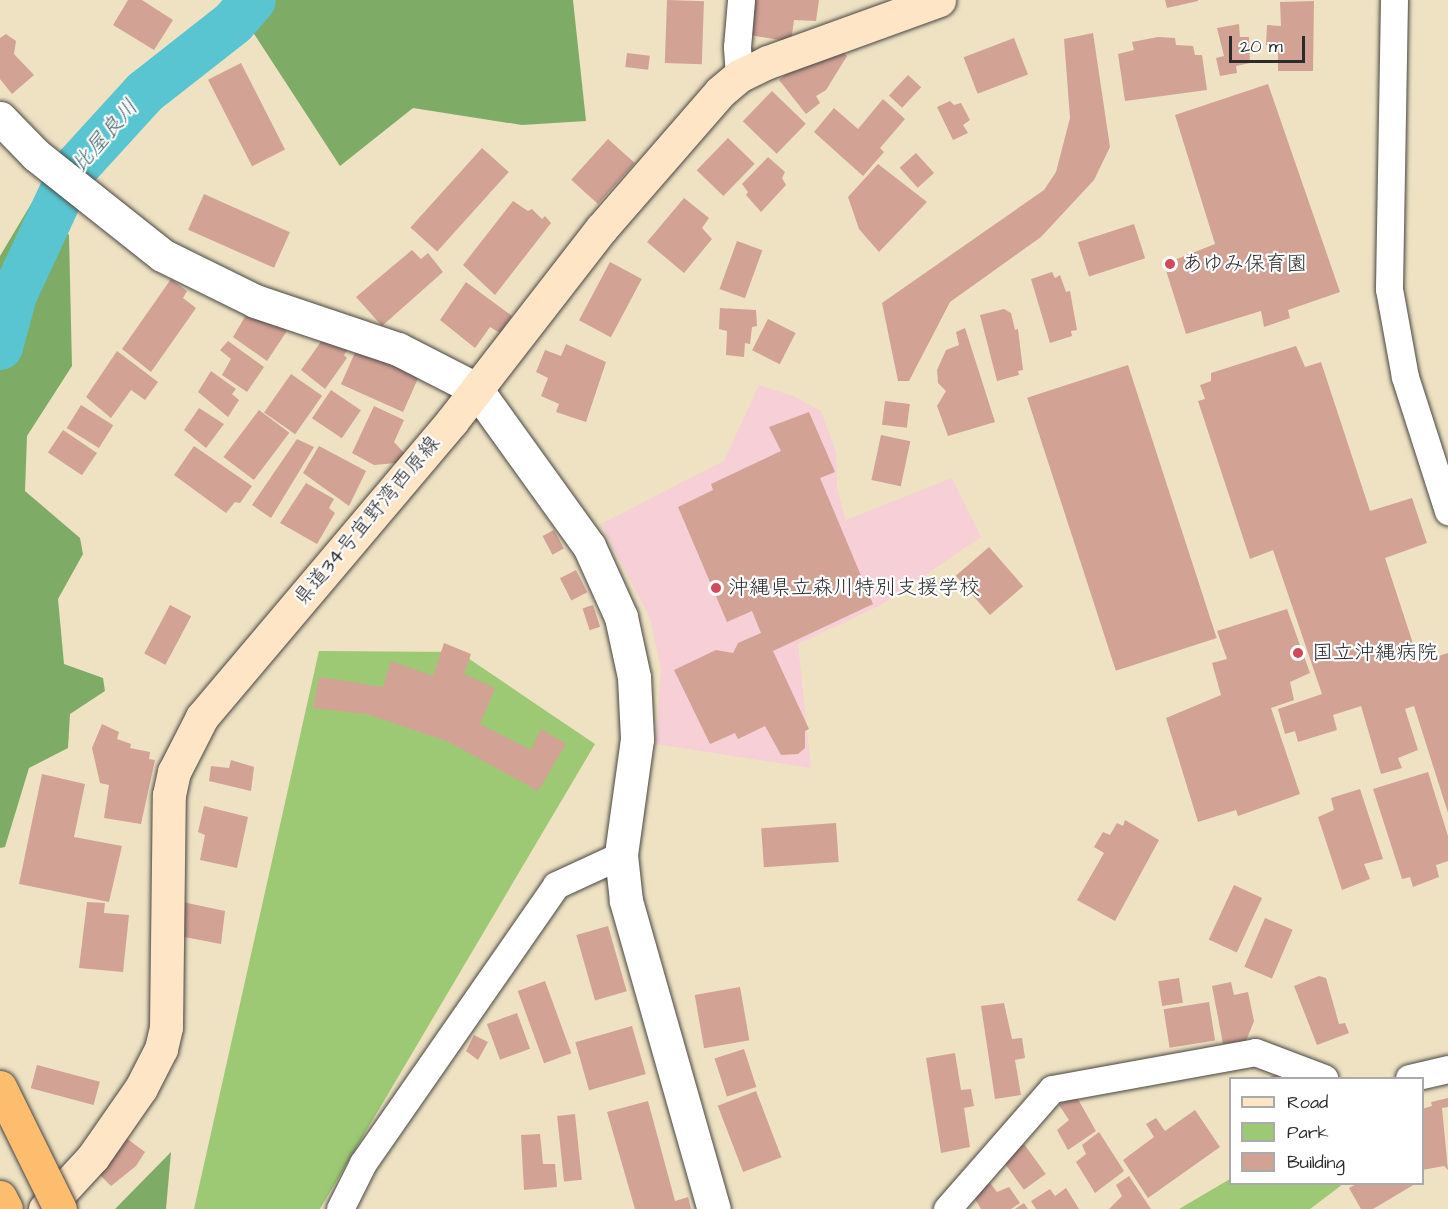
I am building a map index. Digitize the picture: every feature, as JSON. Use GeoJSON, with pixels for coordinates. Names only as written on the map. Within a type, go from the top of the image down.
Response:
{"type":"FeatureCollection","features":[{"type":"Feature","properties":{"kind":"highway"},"geometry":{"type":"LineString","coordinates":[[0,1087],[60,1209]]}},
{"type":"Feature","properties":{"kind":"highway"},"geometry":{"type":"LineString","coordinates":[[0,1197],[6,1209]]}},
{"type":"Feature","properties":{"kind":"main road","name":"県道34号宜野湾西原線"},"geometry":{"type":"LineString","coordinates":[[45,1209],[93,1157],[141,1088],[161,1049],[166,1027],[169,795],[174,772],[194,728],[476,389],[616,211],[720,92],[739,76],[809,45],[939,0]]}},
{"type":"Feature","properties":{"kind":"street"},"geometry":{"type":"LineString","coordinates":[[739,76],[736,46],[741,0]]}},
{"type":"Feature","properties":{"kind":"street"},"geometry":{"type":"LineString","coordinates":[[1394,0],[1389,289],[1405,377],[1448,511]]}},
{"type":"Feature","properties":{"kind":"street"},"geometry":{"type":"LineString","coordinates":[[0,118],[36,155],[162,255],[255,301],[398,349],[476,389],[590,546],[621,617],[634,677],[637,739],[621,855],[635,935],[714,1209]]}},
{"type":"Feature","properties":{"kind":"street"},"geometry":{"type":"LineString","coordinates":[[340,1209],[363,1163],[556,885],[621,855]]}},
{"type":"Feature","properties":{"kind":"street"},"geometry":{"type":"LineString","coordinates":[[947,1209],[1052,1089],[1254,1052],[1321,1077]]}},
{"type":"Feature","properties":{"kind":"street"},"geometry":{"type":"LineString","coordinates":[[1413,1077],[1448,1069]]}},
{"type":"Feature","properties":{"kind":"shaded area"},"geometry":{"type":"Polygon","coordinates":[[[759,385],[793,396],[821,411],[836,452],[837,489],[846,520],[952,478],[981,537],[881,605],[798,644],[811,768],[656,744],[661,669],[650,618],[601,524],[724,461],[759,385]]]}},
{"type":"Feature","properties":{"kind":"green space"},"geometry":{"type":"Polygon","coordinates":[[[232,0],[573,0],[586,121],[522,125],[413,108],[340,166],[232,0]]]}},
{"type":"Feature","properties":{"kind":"green space"},"geometry":{"type":"Polygon","coordinates":[[[34,199],[69,235],[72,366],[27,436],[25,491],[80,538],[83,554],[58,599],[64,664],[103,678],[105,691],[70,714],[68,748],[29,768],[5,847],[0,848],[0,256],[34,199]]]}},
{"type":"Feature","properties":{"kind":"green space"},"geometry":{"type":"Polygon","coordinates":[[[319,651],[459,652],[595,744],[320,1209],[194,1209],[319,651]]]}},
{"type":"Feature","properties":{"kind":"green space"},"geometry":{"type":"Polygon","coordinates":[[[171,1152],[166,1209],[115,1209],[171,1152]]]}},
{"type":"Feature","properties":{"kind":"green space"},"geometry":{"type":"Polygon","coordinates":[[[1229,1180],[1229,1185],[1342,1185],[1310,1209],[1179,1209],[1229,1180]]]}},
{"type":"Feature","properties":{"kind":"building"},"geometry":{"type":"Polygon","coordinates":[[[128,0],[142,0],[173,20],[154,50],[113,25],[128,0]]]}},
{"type":"Feature","properties":{"kind":"building"},"geometry":{"type":"Polygon","coordinates":[[[667,0],[704,1],[702,64],[665,63],[667,0]]]}},
{"type":"Feature","properties":{"kind":"building"},"geometry":{"type":"Polygon","coordinates":[[[753,0],[819,0],[816,21],[794,20],[791,42],[750,35],[753,0]]]}},
{"type":"Feature","properties":{"kind":"building"},"geometry":{"type":"Polygon","coordinates":[[[1165,0],[1198,0],[1198,1],[1167,8],[1165,0]]]}},
{"type":"Feature","properties":{"kind":"building"},"geometry":{"type":"Polygon","coordinates":[[[1314,1],[1313,71],[1278,71],[1278,46],[1266,45],[1267,25],[1281,26],[1280,2],[1314,1]]]}},
{"type":"Feature","properties":{"kind":"building"},"geometry":{"type":"Polygon","coordinates":[[[1239,24],[1240,37],[1249,37],[1250,63],[1236,66],[1237,73],[1220,76],[1216,58],[1224,56],[1217,28],[1239,24]]]}},
{"type":"Feature","properties":{"kind":"building"},"geometry":{"type":"Polygon","coordinates":[[[1093,33],[1110,147],[1094,180],[1041,237],[950,302],[909,381],[898,381],[882,303],[1044,190],[1056,172],[1070,118],[1064,39],[1093,33]]]}},
{"type":"Feature","properties":{"kind":"building"},"geometry":{"type":"Polygon","coordinates":[[[6,34],[16,41],[14,54],[34,75],[12,94],[0,79],[0,38],[6,34]]]}},
{"type":"Feature","properties":{"kind":"building"},"geometry":{"type":"Polygon","coordinates":[[[1158,37],[1175,38],[1176,45],[1193,46],[1195,55],[1202,55],[1207,90],[1125,101],[1118,54],[1134,50],[1132,42],[1158,37]]]}},
{"type":"Feature","properties":{"kind":"building"},"geometry":{"type":"Polygon","coordinates":[[[1014,38],[1028,74],[978,94],[964,57],[1014,38]]]}},
{"type":"Feature","properties":{"kind":"building"},"geometry":{"type":"Polygon","coordinates":[[[842,51],[847,56],[826,90],[816,96],[820,103],[806,114],[779,80],[796,66],[842,51]]]}},
{"type":"Feature","properties":{"kind":"building"},"geometry":{"type":"Polygon","coordinates":[[[627,53],[650,56],[648,70],[625,67],[627,53]]]}},
{"type":"Feature","properties":{"kind":"building"},"geometry":{"type":"Polygon","coordinates":[[[241,63],[285,149],[252,166],[208,80],[241,63]]]}},
{"type":"Feature","properties":{"kind":"building"},"geometry":{"type":"Polygon","coordinates":[[[908,75],[921,87],[902,108],[889,95],[908,75]]]}},
{"type":"Feature","properties":{"kind":"building"},"geometry":{"type":"Polygon","coordinates":[[[1268,84],[1340,292],[1288,310],[1290,318],[1264,327],[1261,311],[1186,334],[1164,264],[1215,244],[1175,115],[1268,84]]]}},
{"type":"Feature","properties":{"kind":"building"},"geometry":{"type":"Polygon","coordinates":[[[772,91],[806,124],[777,154],[743,121],[772,91]]]}},
{"type":"Feature","properties":{"kind":"building"},"geometry":{"type":"Polygon","coordinates":[[[883,99],[905,119],[880,148],[884,152],[863,176],[814,132],[834,108],[858,129],[883,99]]]}},
{"type":"Feature","properties":{"kind":"building"},"geometry":{"type":"Polygon","coordinates":[[[950,101],[954,105],[961,103],[970,120],[963,125],[968,133],[953,140],[937,107],[950,101]]]}},
{"type":"Feature","properties":{"kind":"building"},"geometry":{"type":"Polygon","coordinates":[[[728,138],[755,164],[723,196],[697,170],[728,138]]]}},
{"type":"Feature","properties":{"kind":"building"},"geometry":{"type":"Polygon","coordinates":[[[608,139],[635,163],[598,204],[571,180],[608,139]]]}},
{"type":"Feature","properties":{"kind":"building"},"geometry":{"type":"Polygon","coordinates":[[[482,148],[509,172],[437,252],[410,228],[482,148]]]}},
{"type":"Feature","properties":{"kind":"building"},"geometry":{"type":"Polygon","coordinates":[[[916,153],[934,173],[918,188],[900,168],[916,153]]]}},
{"type":"Feature","properties":{"kind":"building"},"geometry":{"type":"Polygon","coordinates":[[[768,157],[785,172],[782,178],[786,185],[761,212],[746,195],[748,192],[742,184],[768,157]]]}},
{"type":"Feature","properties":{"kind":"building"},"geometry":{"type":"Polygon","coordinates":[[[878,164],[927,202],[879,252],[859,229],[848,197],[878,164]]]}},
{"type":"Feature","properties":{"kind":"building"},"geometry":{"type":"Polygon","coordinates":[[[204,194],[290,232],[274,268],[188,230],[204,194]]]}},
{"type":"Feature","properties":{"kind":"building"},"geometry":{"type":"Polygon","coordinates":[[[684,198],[709,218],[702,228],[712,239],[684,273],[647,242],[684,198]]]}},
{"type":"Feature","properties":{"kind":"building"},"geometry":{"type":"Polygon","coordinates":[[[513,201],[528,211],[532,209],[542,219],[545,216],[551,223],[495,295],[463,265],[513,201]]]}},
{"type":"Feature","properties":{"kind":"building"},"geometry":{"type":"Polygon","coordinates":[[[1134,224],[1145,258],[1089,276],[1078,242],[1134,224]]]}},
{"type":"Feature","properties":{"kind":"building"},"geometry":{"type":"Polygon","coordinates":[[[737,241],[762,250],[745,298],[720,289],[737,241]]]}},
{"type":"Feature","properties":{"kind":"building"},"geometry":{"type":"Polygon","coordinates":[[[412,250],[421,259],[428,253],[443,272],[382,326],[356,297],[412,250]]]}},
{"type":"Feature","properties":{"kind":"building"},"geometry":{"type":"Polygon","coordinates":[[[610,262],[642,279],[611,337],[579,320],[610,262]]]}},
{"type":"Feature","properties":{"kind":"building"},"geometry":{"type":"Polygon","coordinates":[[[1052,272],[1055,278],[1060,275],[1066,292],[1070,291],[1077,330],[1071,331],[1072,336],[1050,343],[1031,279],[1052,272]]]}},
{"type":"Feature","properties":{"kind":"building"},"geometry":{"type":"Polygon","coordinates":[[[171,279],[187,291],[183,298],[196,308],[151,372],[122,349],[171,279]]]}},
{"type":"Feature","properties":{"kind":"building"},"geometry":{"type":"Polygon","coordinates":[[[466,282],[512,316],[500,333],[490,327],[475,348],[440,320],[466,282]]]}},
{"type":"Feature","properties":{"kind":"building"},"geometry":{"type":"Polygon","coordinates":[[[720,308],[756,310],[757,326],[752,327],[750,344],[745,343],[744,357],[726,355],[727,331],[719,329],[720,308]]]}},
{"type":"Feature","properties":{"kind":"building"},"geometry":{"type":"Polygon","coordinates":[[[1004,309],[1011,313],[1015,330],[1018,329],[1023,370],[1018,371],[1019,375],[997,381],[980,315],[1004,309]]]}},
{"type":"Feature","properties":{"kind":"building"},"geometry":{"type":"Polygon","coordinates":[[[246,315],[265,315],[287,331],[267,361],[233,337],[246,315]]]}},
{"type":"Feature","properties":{"kind":"building"},"geometry":{"type":"Polygon","coordinates":[[[768,319],[796,333],[780,364],[752,350],[768,319]]]}},
{"type":"Feature","properties":{"kind":"building"},"geometry":{"type":"Polygon","coordinates":[[[965,328],[995,422],[948,436],[937,406],[946,391],[938,383],[937,370],[946,350],[959,345],[956,332],[965,328]]]}},
{"type":"Feature","properties":{"kind":"building"},"geometry":{"type":"Polygon","coordinates":[[[327,333],[349,348],[344,355],[347,358],[325,389],[301,370],[327,333]]]}},
{"type":"Feature","properties":{"kind":"building"},"geometry":{"type":"Polygon","coordinates":[[[228,341],[264,367],[247,392],[222,375],[231,359],[220,350],[228,341]]]}},
{"type":"Feature","properties":{"kind":"building"},"geometry":{"type":"Polygon","coordinates":[[[566,344],[606,362],[586,422],[556,412],[559,404],[541,396],[548,378],[536,372],[545,350],[561,356],[566,344]]]}},
{"type":"Feature","properties":{"kind":"building"},"geometry":{"type":"Polygon","coordinates":[[[358,346],[420,374],[403,412],[341,384],[358,346]]]}},
{"type":"Feature","properties":{"kind":"building"},"geometry":{"type":"Polygon","coordinates":[[[1296,346],[1305,367],[1321,362],[1370,511],[1412,498],[1427,543],[1385,558],[1419,662],[1448,653],[1448,813],[1414,706],[1405,709],[1418,750],[1398,758],[1402,768],[1381,774],[1361,706],[1333,715],[1337,730],[1298,742],[1295,731],[1285,734],[1278,709],[1322,694],[1273,550],[1250,559],[1198,401],[1205,399],[1200,385],[1211,381],[1211,373],[1296,346]]]}},
{"type":"Feature","properties":{"kind":"building"},"geometry":{"type":"Polygon","coordinates":[[[117,351],[158,382],[145,400],[131,390],[111,418],[86,397],[117,351]]]}},
{"type":"Feature","properties":{"kind":"building"},"geometry":{"type":"Polygon","coordinates":[[[1128,365],[1217,638],[1116,671],[1027,398],[1128,365]]]}},
{"type":"Feature","properties":{"kind":"building"},"geometry":{"type":"Polygon","coordinates":[[[211,371],[236,389],[232,394],[239,400],[228,417],[198,392],[211,371]]]}},
{"type":"Feature","properties":{"kind":"building"},"geometry":{"type":"Polygon","coordinates":[[[291,374],[322,396],[295,434],[264,413],[291,374]]]}},
{"type":"Feature","properties":{"kind":"building"},"geometry":{"type":"Polygon","coordinates":[[[331,390],[361,410],[342,438],[312,418],[331,390]]]}},
{"type":"Feature","properties":{"kind":"building"},"geometry":{"type":"Polygon","coordinates":[[[885,401],[910,404],[907,428],[882,425],[885,401]]]}},
{"type":"Feature","properties":{"kind":"building"},"geometry":{"type":"Polygon","coordinates":[[[81,405],[113,425],[99,448],[67,428],[81,405]]]}},
{"type":"Feature","properties":{"kind":"building"},"geometry":{"type":"Polygon","coordinates":[[[374,406],[404,420],[394,442],[405,454],[396,463],[374,465],[352,453],[374,406]]]}},
{"type":"Feature","properties":{"kind":"building"},"geometry":{"type":"Polygon","coordinates":[[[199,408],[224,424],[206,448],[184,430],[199,408]]]}},
{"type":"Feature","properties":{"kind":"building"},"geometry":{"type":"Polygon","coordinates":[[[259,410],[289,433],[254,480],[223,457],[259,410]]]}},
{"type":"Feature","properties":{"kind":"building"},"geometry":{"type":"Polygon","coordinates":[[[809,412],[835,472],[820,478],[873,604],[773,651],[809,729],[805,731],[805,748],[798,754],[781,755],[765,726],[738,739],[735,733],[710,744],[674,670],[716,650],[733,653],[738,643],[761,633],[752,611],[727,622],[678,507],[713,490],[711,484],[781,451],[769,427],[809,412]]]}},
{"type":"Feature","properties":{"kind":"building"},"geometry":{"type":"Polygon","coordinates":[[[63,430],[97,453],[82,475],[48,452],[63,430]]]}},
{"type":"Feature","properties":{"kind":"building"},"geometry":{"type":"Polygon","coordinates":[[[881,435],[910,441],[901,486],[871,480],[881,435]]]}},
{"type":"Feature","properties":{"kind":"building"},"geometry":{"type":"Polygon","coordinates":[[[297,439],[314,447],[271,518],[252,505],[297,439]]]}},
{"type":"Feature","properties":{"kind":"building"},"geometry":{"type":"Polygon","coordinates":[[[194,446],[252,486],[240,503],[235,502],[226,513],[174,475],[194,446]]]}},
{"type":"Feature","properties":{"kind":"building"},"geometry":{"type":"Polygon","coordinates":[[[319,446],[366,471],[349,506],[303,473],[319,446]]]}},
{"type":"Feature","properties":{"kind":"building"},"geometry":{"type":"Polygon","coordinates":[[[306,483],[334,499],[329,508],[335,513],[317,544],[280,523],[306,483]]]}},
{"type":"Feature","properties":{"kind":"building"},"geometry":{"type":"Polygon","coordinates":[[[554,530],[564,549],[552,555],[543,536],[554,530]]]}},
{"type":"Feature","properties":{"kind":"building"},"geometry":{"type":"Polygon","coordinates":[[[989,547],[1023,586],[990,615],[956,576],[989,547]]]}},
{"type":"Feature","properties":{"kind":"building"},"geometry":{"type":"Polygon","coordinates":[[[576,570],[587,592],[571,600],[560,578],[576,570]]]}},
{"type":"Feature","properties":{"kind":"building"},"geometry":{"type":"Polygon","coordinates":[[[170,605],[191,616],[165,665],[144,654],[170,605]]]}},
{"type":"Feature","properties":{"kind":"building"},"geometry":{"type":"Polygon","coordinates":[[[593,605],[600,627],[590,630],[583,608],[593,605]]]}},
{"type":"Feature","properties":{"kind":"building"},"geometry":{"type":"Polygon","coordinates":[[[1287,609],[1310,673],[1290,682],[1294,700],[1271,708],[1300,794],[1238,816],[1236,810],[1198,822],[1166,718],[1221,695],[1212,663],[1227,659],[1217,631],[1287,609]]]}},
{"type":"Feature","properties":{"kind":"building"},"geometry":{"type":"Polygon","coordinates":[[[444,643],[471,654],[464,674],[495,688],[480,724],[531,750],[541,729],[566,744],[538,791],[449,742],[367,714],[313,708],[319,677],[383,687],[391,661],[433,676],[444,643]]]}},
{"type":"Feature","properties":{"kind":"building"},"geometry":{"type":"Polygon","coordinates":[[[102,724],[119,732],[117,739],[131,744],[130,748],[150,752],[149,759],[155,760],[141,824],[104,818],[109,785],[100,783],[92,748],[102,724]]]}},
{"type":"Feature","properties":{"kind":"building"},"geometry":{"type":"Polygon","coordinates":[[[231,760],[254,767],[251,791],[209,781],[211,766],[229,768],[231,760]]]}},
{"type":"Feature","properties":{"kind":"building"},"geometry":{"type":"Polygon","coordinates":[[[1428,772],[1448,836],[1448,861],[1436,865],[1439,877],[1413,887],[1410,877],[1402,879],[1373,789],[1428,772]]]}},
{"type":"Feature","properties":{"kind":"building"},"geometry":{"type":"Polygon","coordinates":[[[42,774],[85,784],[74,837],[122,846],[109,902],[19,884],[42,774]]]}},
{"type":"Feature","properties":{"kind":"building"},"geometry":{"type":"Polygon","coordinates":[[[1360,789],[1383,859],[1364,864],[1370,879],[1342,890],[1318,817],[1334,810],[1331,798],[1360,789]]]}},
{"type":"Feature","properties":{"kind":"building"},"geometry":{"type":"Polygon","coordinates":[[[204,806],[248,817],[237,868],[200,860],[205,835],[198,832],[204,806]]]}},
{"type":"Feature","properties":{"kind":"building"},"geometry":{"type":"Polygon","coordinates":[[[1125,820],[1159,840],[1115,921],[1077,900],[1104,853],[1094,847],[1103,832],[1110,835],[1117,823],[1123,826],[1125,820]]]}},
{"type":"Feature","properties":{"kind":"building"},"geometry":{"type":"Polygon","coordinates":[[[836,823],[839,862],[764,867],[761,828],[836,823]]]}},
{"type":"Feature","properties":{"kind":"building"},"geometry":{"type":"Polygon","coordinates":[[[1234,885],[1262,898],[1237,952],[1209,939],[1234,885]]]}},
{"type":"Feature","properties":{"kind":"building"},"geometry":{"type":"Polygon","coordinates":[[[173,900],[225,911],[221,944],[174,935],[173,900]]]}},
{"type":"Feature","properties":{"kind":"building"},"geometry":{"type":"Polygon","coordinates":[[[87,902],[105,903],[104,913],[129,915],[123,972],[79,968],[87,902]]]}},
{"type":"Feature","properties":{"kind":"building"},"geometry":{"type":"Polygon","coordinates":[[[1265,918],[1293,930],[1272,979],[1244,967],[1265,918]]]}},
{"type":"Feature","properties":{"kind":"building"},"geometry":{"type":"Polygon","coordinates":[[[608,926],[627,991],[595,1000],[576,935],[608,926]]]}},
{"type":"Feature","properties":{"kind":"building"},"geometry":{"type":"Polygon","coordinates":[[[1319,976],[1326,978],[1339,1024],[1345,1023],[1349,1033],[1317,1045],[1294,986],[1319,976]]]}},
{"type":"Feature","properties":{"kind":"building"},"geometry":{"type":"Polygon","coordinates":[[[1179,978],[1183,1003],[1162,1006],[1158,981],[1179,978]]]}},
{"type":"Feature","properties":{"kind":"building"},"geometry":{"type":"Polygon","coordinates":[[[545,981],[571,1053],[544,1063],[518,991],[545,981]]]}},
{"type":"Feature","properties":{"kind":"building"},"geometry":{"type":"Polygon","coordinates":[[[1231,982],[1234,995],[1248,992],[1254,1021],[1246,1041],[1223,1044],[1212,986],[1231,982]]]}},
{"type":"Feature","properties":{"kind":"building"},"geometry":{"type":"Polygon","coordinates":[[[740,987],[749,1040],[704,1048],[695,995],[740,987]]]}},
{"type":"Feature","properties":{"kind":"building"},"geometry":{"type":"Polygon","coordinates":[[[1209,1002],[1215,1041],[1170,1048],[1164,1009],[1209,1002]]]}},
{"type":"Feature","properties":{"kind":"building"},"geometry":{"type":"Polygon","coordinates":[[[1004,1003],[1012,1039],[1022,1038],[1025,1058],[1015,1060],[1021,1095],[995,1099],[981,1006],[1004,1003]]]}},
{"type":"Feature","properties":{"kind":"building"},"geometry":{"type":"Polygon","coordinates":[[[517,1013],[530,1049],[500,1060],[487,1024],[517,1013]]]}},
{"type":"Feature","properties":{"kind":"building"},"geometry":{"type":"Polygon","coordinates":[[[632,1026],[646,1074],[589,1090],[575,1042],[632,1026]]]}},
{"type":"Feature","properties":{"kind":"building"},"geometry":{"type":"Polygon","coordinates":[[[474,1035],[488,1042],[478,1060],[466,1051],[474,1035]]]}},
{"type":"Feature","properties":{"kind":"building"},"geometry":{"type":"Polygon","coordinates":[[[744,1049],[756,1087],[727,1097],[715,1059],[744,1049]]]}},
{"type":"Feature","properties":{"kind":"building"},"geometry":{"type":"Polygon","coordinates":[[[955,1053],[961,1090],[971,1089],[974,1106],[964,1108],[970,1147],[941,1153],[926,1058],[955,1053]]]}},
{"type":"Feature","properties":{"kind":"building"},"geometry":{"type":"Polygon","coordinates":[[[37,1065],[100,1082],[94,1105],[31,1088],[37,1065]]]}},
{"type":"Feature","properties":{"kind":"building"},"geometry":{"type":"Polygon","coordinates":[[[1290,1068],[1294,1077],[1269,1077],[1290,1068]]]}},
{"type":"Feature","properties":{"kind":"building"},"geometry":{"type":"Polygon","coordinates":[[[756,1091],[781,1157],[743,1172],[718,1106],[756,1091]]]}},
{"type":"Feature","properties":{"kind":"building"},"geometry":{"type":"Polygon","coordinates":[[[1075,1094],[1096,1131],[1068,1150],[1057,1130],[1069,1120],[1059,1105],[1075,1094]]]}},
{"type":"Feature","properties":{"kind":"building"},"geometry":{"type":"Polygon","coordinates":[[[1448,1098],[1448,1107],[1442,1108],[1448,1170],[1444,1166],[1424,1170],[1424,1108],[1432,1106],[1431,1102],[1448,1098]]]}},
{"type":"Feature","properties":{"kind":"building"},"geometry":{"type":"Polygon","coordinates":[[[648,1101],[675,1201],[688,1197],[691,1209],[635,1209],[607,1112],[648,1101]]]}},
{"type":"Feature","properties":{"kind":"building"},"geometry":{"type":"Polygon","coordinates":[[[1195,1110],[1220,1147],[1148,1198],[1123,1160],[1154,1137],[1146,1124],[1156,1118],[1165,1131],[1195,1110]]]}},
{"type":"Feature","properties":{"kind":"building"},"geometry":{"type":"Polygon","coordinates":[[[575,1114],[582,1180],[564,1182],[557,1116],[575,1114]]]}},
{"type":"Feature","properties":{"kind":"building"},"geometry":{"type":"Polygon","coordinates":[[[1099,1132],[1124,1171],[1095,1193],[1076,1162],[1086,1154],[1082,1145],[1099,1132]]]}},
{"type":"Feature","properties":{"kind":"building"},"geometry":{"type":"Polygon","coordinates":[[[540,1134],[543,1164],[555,1164],[557,1187],[524,1190],[521,1135],[540,1134]]]}},
{"type":"Feature","properties":{"kind":"building"},"geometry":{"type":"Polygon","coordinates":[[[126,1138],[145,1152],[136,1166],[111,1186],[99,1174],[126,1138]]]}},
{"type":"Feature","properties":{"kind":"building"},"geometry":{"type":"Polygon","coordinates":[[[1024,1144],[1046,1174],[1024,1190],[1002,1160],[1024,1144]]]}},
{"type":"Feature","properties":{"kind":"building"},"geometry":{"type":"Polygon","coordinates":[[[1129,1176],[1151,1209],[1109,1209],[1122,1196],[1116,1185],[1129,1176]]]}},
{"type":"Feature","properties":{"kind":"building"},"geometry":{"type":"Polygon","coordinates":[[[990,1183],[997,1192],[1009,1187],[1020,1203],[1011,1209],[981,1209],[972,1194],[990,1183]]]}},
{"type":"Feature","properties":{"kind":"building"},"geometry":{"type":"Polygon","coordinates":[[[1354,1185],[1413,1185],[1373,1209],[1361,1209],[1349,1188],[1354,1185]]]}},
{"type":"Feature","properties":{"kind":"building"},"geometry":{"type":"Polygon","coordinates":[[[1066,1188],[1079,1209],[1036,1209],[1031,1201],[1050,1189],[1055,1196],[1066,1188]]]}},
{"type":"Feature","properties":{"kind":"building"},"geometry":{"type":"Polygon","coordinates":[[[1024,1203],[1028,1209],[1015,1209],[1024,1203]]]}},
{"type":"Feature","properties":{"kind":"waterway","name":"比屋良川"},"geometry":{"type":"LineString","coordinates":[[0,347],[14,295],[71,173],[145,92],[233,23],[253,0]]}},
{"type":"Feature","properties":{"kind":"place","name":"あゆみ保育園"},"geometry":{"type":"Point","coordinates":[1170,264]}},
{"type":"Feature","properties":{"kind":"place","name":"沖縄県立森川特別支援学校"},"geometry":{"type":"Point","coordinates":[716,588]}},
{"type":"Feature","properties":{"kind":"place","name":"国立沖縄病院"},"geometry":{"type":"Point","coordinates":[1298,653]}}]}
